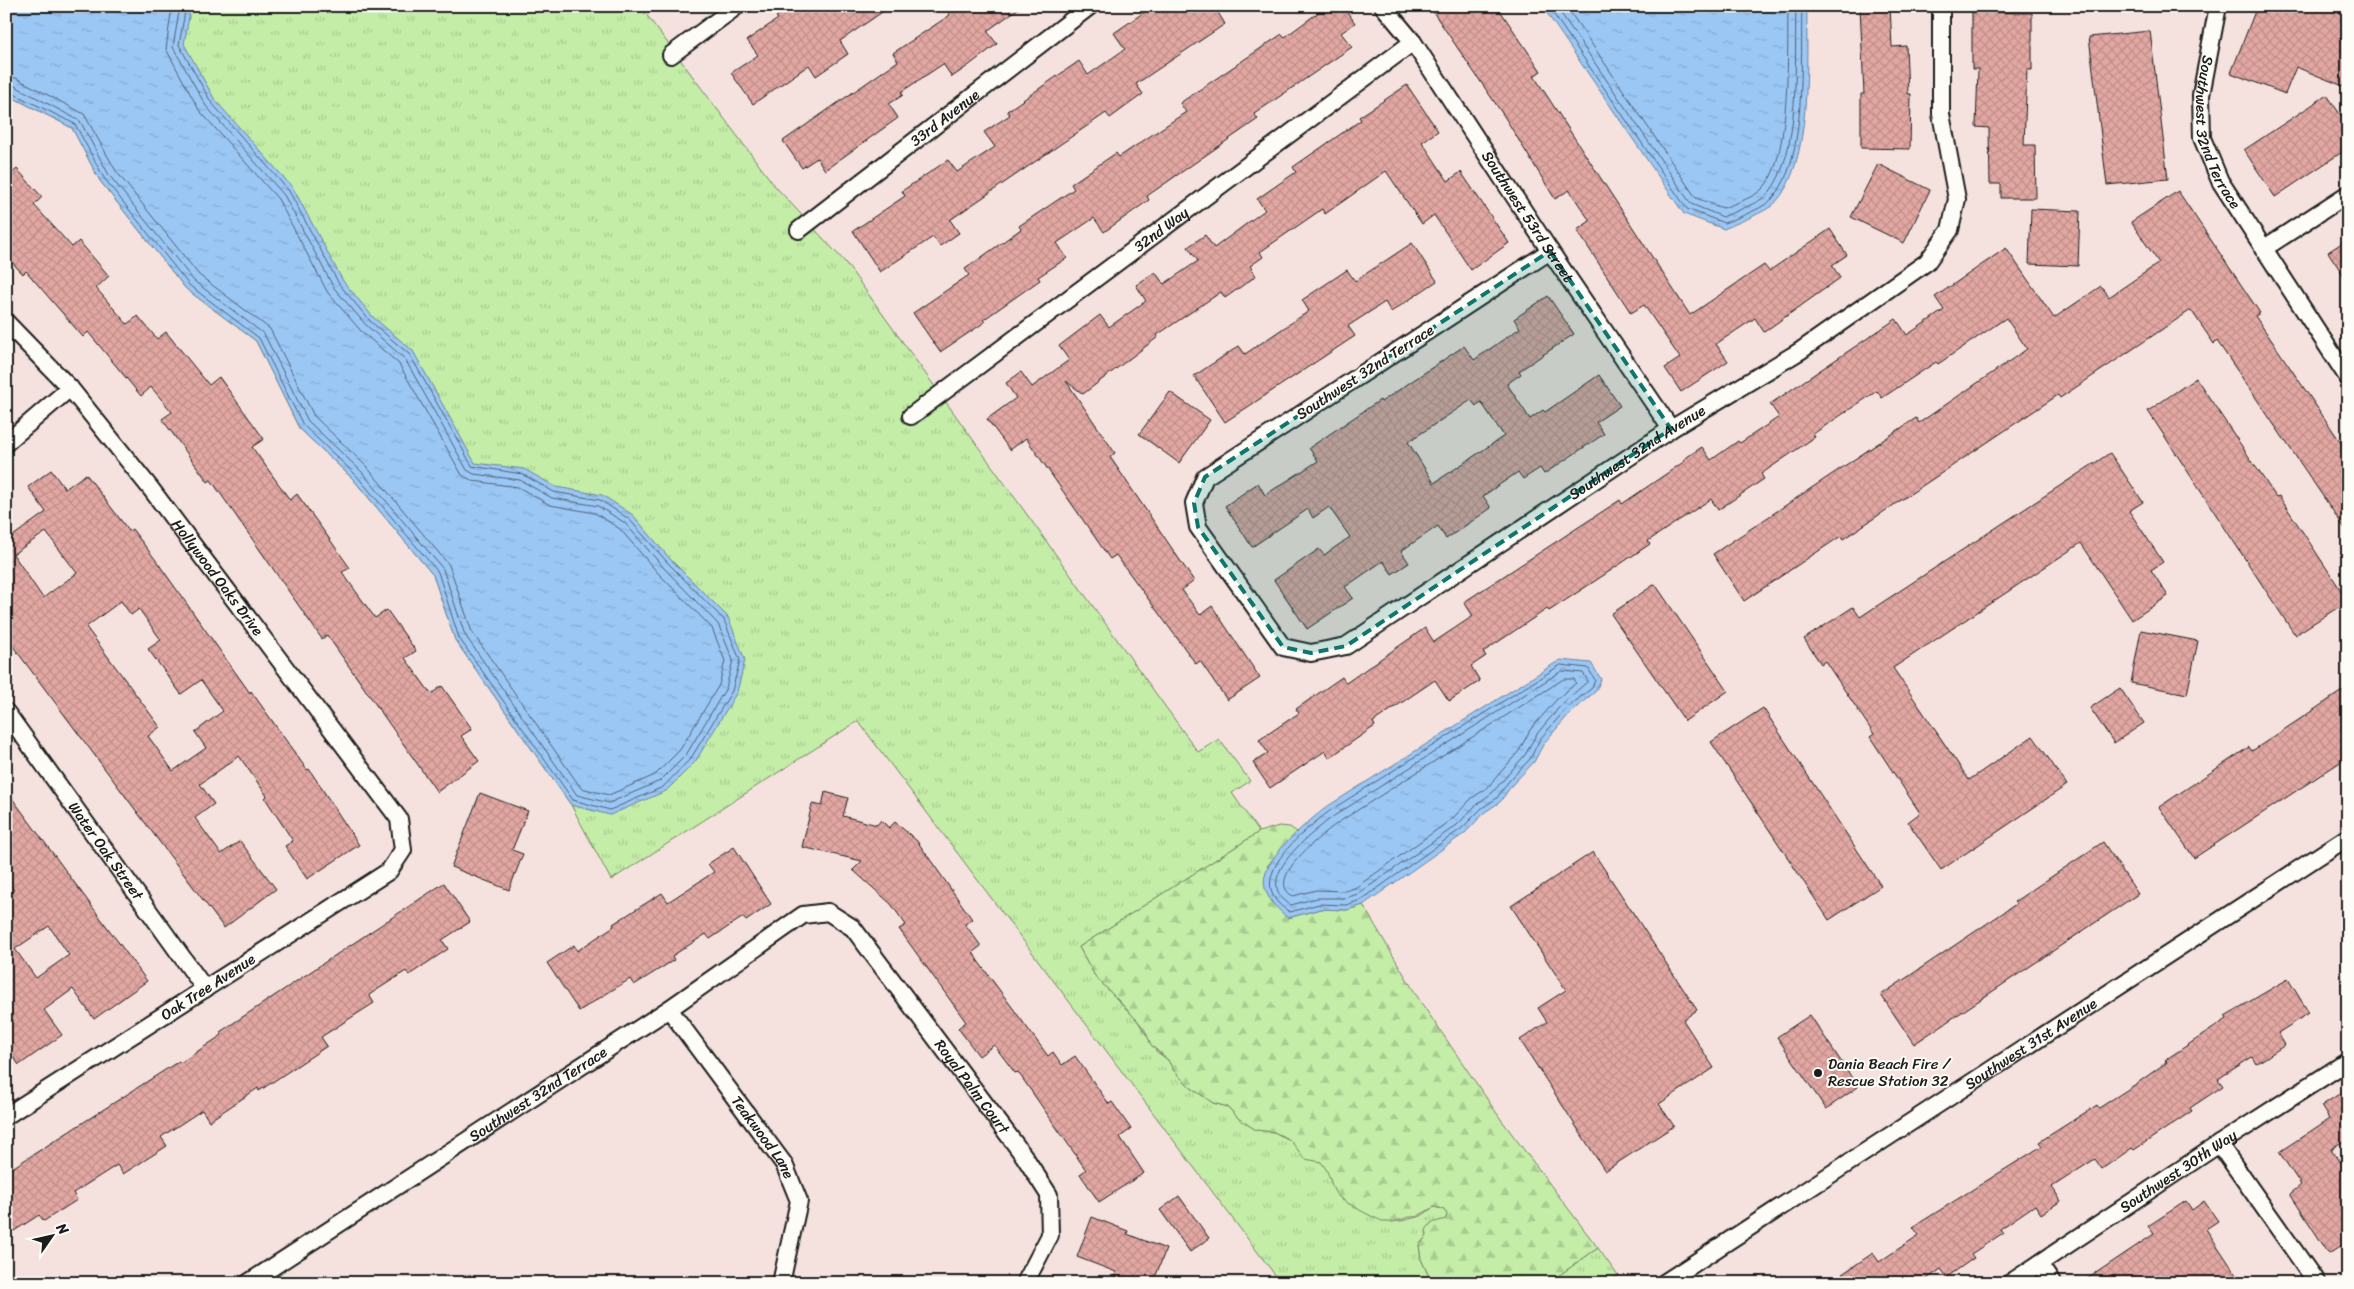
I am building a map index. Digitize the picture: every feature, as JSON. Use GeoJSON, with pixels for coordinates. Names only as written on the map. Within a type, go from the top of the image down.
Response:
{"type":"FeatureCollection","features":[{"type":"Feature","properties":{"kind":"street"},"geometry":{"type":"LineString","coordinates":[[671,55],[737,6]]}},
{"type":"Feature","properties":{"kind":"street","name":"33rd Avenue"},"geometry":{"type":"LineString","coordinates":[[799,230],[1090,6]]}},
{"type":"Feature","properties":{"kind":"street","name":"Southwest 53rd Street"},"geometry":{"type":"LineString","coordinates":[[1383,6],[1413,42],[1550,251],[1672,429]]}},
{"type":"Feature","properties":{"kind":"street","name":"Southwest 32nd Avenue"},"geometry":{"type":"LineString","coordinates":[[1310,653],[1346,646],[1672,429],[1800,350],[1928,262],[1950,230],[1957,199],[1942,114],[1941,6]]}},
{"type":"Feature","properties":{"kind":"street","name":"Southwest 32nd Terrace"},"geometry":{"type":"LineString","coordinates":[[2218,6],[2201,96],[2202,138],[2220,181],[2348,378]]}},
{"type":"Feature","properties":{"kind":"street","name":"32nd Way"},"geometry":{"type":"LineString","coordinates":[[911,416],[1413,42]]}},
{"type":"Feature","properties":{"kind":"street"},"geometry":{"type":"LineString","coordinates":[[2263,249],[2348,194]]}},
{"type":"Feature","properties":{"kind":"street","name":"Southwest 32nd Terrace"},"geometry":{"type":"LineString","coordinates":[[1310,653],[1283,647],[1198,527],[1194,503],[1205,477],[1550,251]]}},
{"type":"Feature","properties":{"kind":"street","name":"Hollywood Oaks Drive"},"geometry":{"type":"LineString","coordinates":[[6,322],[70,388],[151,489],[399,818],[402,850]]}},
{"type":"Feature","properties":{"kind":"street"},"geometry":{"type":"LineString","coordinates":[[6,443],[70,388]]}},
{"type":"Feature","properties":{"kind":"street","name":"Water Oak Street"},"geometry":{"type":"LineString","coordinates":[[6,712],[205,989]]}},
{"type":"Feature","properties":{"kind":"street","name":"Southwest 31st Avenue"},"geometry":{"type":"LineString","coordinates":[[1666,1282],[2348,837]]}},
{"type":"Feature","properties":{"kind":"street","name":"Oak Tree Avenue"},"geometry":{"type":"LineString","coordinates":[[6,1116],[389,871],[402,850]]}},
{"type":"Feature","properties":{"kind":"street","name":"Southwest 32nd Terrace"},"geometry":{"type":"LineString","coordinates":[[248,1283],[669,1009],[803,915],[828,912]]}},
{"type":"Feature","properties":{"kind":"street","name":"Royal Palm Court"},"geometry":{"type":"LineString","coordinates":[[828,912],[854,928],[1024,1156],[1049,1195],[1050,1235],[1025,1283]]}},
{"type":"Feature","properties":{"kind":"street","name":"Teakwood Lane"},"geometry":{"type":"LineString","coordinates":[[669,1009],[784,1164],[799,1201],[781,1283]]}},
{"type":"Feature","properties":{"kind":"street","name":"Southwest 30th Way"},"geometry":{"type":"LineString","coordinates":[[2010,1283],[2348,1061]]}},
{"type":"Feature","properties":{"kind":"street"},"geometry":{"type":"LineString","coordinates":[[2219,1144],[2317,1283]]}},
{"type":"Feature","properties":{"kind":"street"},"geometry":{"type":"LineString","coordinates":[[2038,1264],[2052,1283]]}},
{"type":"Feature","properties":{"kind":"highlighted area"},"geometry":{"type":"Polygon","coordinates":[[[1550,251],[1671,429],[1346,646],[1311,653],[1283,647],[1198,527],[1194,503],[1205,477],[1550,251]]]}},
{"type":"Feature","properties":{"kind":"green space"},"geometry":{"type":"Polygon","coordinates":[[[6,6],[640,6],[774,185],[845,262],[1198,752],[1219,739],[1250,781],[1232,793],[1259,832],[1079,947],[1095,976],[1137,1020],[1157,1052],[1168,1060],[1174,1071],[1190,1087],[1213,1103],[1228,1107],[1238,1118],[1256,1130],[1274,1132],[1290,1140],[1302,1156],[1322,1162],[1328,1171],[1334,1190],[1342,1200],[1384,1221],[1401,1221],[1421,1216],[1434,1207],[1443,1209],[1447,1214],[1446,1219],[1426,1232],[1427,1236],[1419,1245],[1421,1259],[1432,1283],[1281,1283],[858,721],[611,880],[571,805],[455,640],[433,575],[353,479],[299,428],[256,341],[186,289],[100,181],[72,128],[6,94],[6,6]]]}},
{"type":"Feature","properties":{"kind":"green space"},"geometry":{"type":"Polygon","coordinates":[[[1279,826],[1290,827],[1297,832],[1267,866],[1288,918],[1320,909],[1347,910],[1363,905],[1420,1001],[1500,1118],[1598,1248],[1548,1283],[1432,1283],[1421,1259],[1419,1245],[1427,1236],[1426,1230],[1431,1223],[1446,1219],[1447,1214],[1443,1209],[1434,1207],[1416,1217],[1386,1222],[1344,1201],[1336,1194],[1327,1170],[1321,1162],[1305,1159],[1290,1140],[1274,1132],[1256,1130],[1238,1118],[1228,1107],[1213,1103],[1190,1087],[1174,1071],[1168,1060],[1151,1045],[1145,1030],[1137,1020],[1095,976],[1079,947],[1259,832],[1279,826]]]}},
{"type":"Feature","properties":{"kind":"green space"},"geometry":{"type":"Polygon","coordinates":[[[1598,1248],[1618,1276],[1608,1283],[1548,1283],[1598,1248]]]}},
{"type":"Feature","properties":{"kind":"water"},"geometry":{"type":"Polygon","coordinates":[[[6,6],[191,6],[184,44],[215,100],[293,188],[343,281],[373,317],[413,351],[475,463],[524,469],[556,487],[602,495],[633,515],[671,560],[728,617],[745,660],[737,692],[695,762],[666,791],[610,815],[571,805],[455,640],[433,575],[353,479],[299,428],[256,341],[186,289],[100,181],[72,128],[6,94],[6,6]]]}},
{"type":"Feature","properties":{"kind":"water"},"geometry":{"type":"Polygon","coordinates":[[[1542,6],[1807,6],[1805,110],[1802,137],[1796,163],[1787,185],[1775,203],[1759,213],[1724,229],[1684,214],[1542,6]]]}},
{"type":"Feature","properties":{"kind":"water"},"geometry":{"type":"Polygon","coordinates":[[[1560,660],[1591,663],[1601,679],[1596,691],[1571,712],[1544,743],[1534,762],[1512,785],[1500,802],[1485,812],[1465,833],[1363,905],[1347,910],[1320,909],[1288,918],[1274,905],[1265,888],[1265,877],[1269,866],[1286,842],[1309,821],[1328,806],[1560,660]]]}},
{"type":"Feature","properties":{"kind":"building"},"geometry":{"type":"Polygon","coordinates":[[[791,6],[891,6],[840,41],[848,54],[816,76],[809,65],[753,104],[731,73],[758,55],[747,40],[778,19],[776,17],[791,6]]]}},
{"type":"Feature","properties":{"kind":"building"},"geometry":{"type":"Polygon","coordinates":[[[944,6],[1022,6],[987,31],[997,44],[968,66],[952,77],[943,64],[901,92],[903,95],[889,104],[898,118],[825,170],[817,158],[802,168],[783,141],[898,61],[893,53],[950,15],[944,6]]]}},
{"type":"Feature","properties":{"kind":"building"},"geometry":{"type":"Polygon","coordinates":[[[1153,6],[1214,6],[1225,24],[1136,84],[1143,94],[1110,118],[1106,113],[950,220],[959,233],[940,246],[933,237],[880,272],[853,231],[905,196],[902,191],[948,160],[957,172],[995,147],[984,132],[1010,115],[1007,111],[1079,61],[1088,75],[1125,49],[1114,33],[1153,6]]]}},
{"type":"Feature","properties":{"kind":"building"},"geometry":{"type":"Polygon","coordinates":[[[1327,6],[1343,6],[1355,23],[1341,33],[1352,47],[1254,114],[1258,119],[1147,196],[1149,200],[1104,232],[1094,218],[1057,243],[1067,258],[1038,277],[1040,280],[983,320],[985,322],[940,352],[913,313],[969,275],[965,269],[1021,229],[1019,226],[1074,189],[1071,184],[1116,153],[1119,157],[1186,112],[1180,103],[1282,34],[1285,37],[1327,6]]]}},
{"type":"Feature","properties":{"kind":"building"},"geometry":{"type":"Polygon","coordinates":[[[1429,6],[1497,6],[1541,71],[1534,76],[1690,315],[1764,265],[1769,271],[1830,229],[1847,255],[1832,265],[1840,278],[1764,332],[1755,318],[1716,344],[1728,361],[1681,392],[1665,368],[1680,358],[1644,305],[1631,313],[1577,230],[1590,221],[1569,190],[1555,199],[1504,116],[1429,6]]]}},
{"type":"Feature","properties":{"kind":"building"},"geometry":{"type":"Polygon","coordinates":[[[1860,6],[1890,6],[1892,47],[1906,46],[1908,94],[1911,94],[1910,149],[1861,148],[1861,94],[1864,94],[1860,6]]]}},
{"type":"Feature","properties":{"kind":"building"},"geometry":{"type":"Polygon","coordinates":[[[2257,6],[2348,6],[2348,88],[2296,67],[2285,94],[2231,73],[2257,6]]]}},
{"type":"Feature","properties":{"kind":"building"},"geometry":{"type":"Polygon","coordinates":[[[1972,12],[2032,13],[2032,70],[2027,70],[2024,145],[2035,145],[2036,198],[2001,198],[2001,184],[1990,184],[1989,128],[1976,127],[1978,69],[1972,69],[1972,12]]]}},
{"type":"Feature","properties":{"kind":"building"},"geometry":{"type":"Polygon","coordinates":[[[2150,31],[2168,179],[2107,185],[2089,37],[2150,31]]]}},
{"type":"Feature","properties":{"kind":"building"},"geometry":{"type":"Polygon","coordinates":[[[1407,85],[1438,131],[1422,142],[1448,181],[1461,172],[1509,243],[1471,270],[1434,215],[1422,224],[1386,171],[1325,214],[1322,209],[1260,252],[1263,257],[1250,266],[1256,276],[1225,298],[1221,292],[1157,335],[1158,337],[1083,394],[1066,381],[1115,453],[1110,457],[1194,581],[1182,590],[1200,615],[1212,606],[1260,678],[1227,700],[1200,661],[1196,664],[1116,555],[1110,559],[1026,438],[1010,450],[987,419],[1016,398],[1006,383],[1021,372],[1032,387],[1069,360],[1059,346],[1100,315],[1109,327],[1146,301],[1136,285],[1155,272],[1164,284],[1198,261],[1188,247],[1205,235],[1214,248],[1265,210],[1257,199],[1296,172],[1293,167],[1361,120],[1359,117],[1407,85]]]}},
{"type":"Feature","properties":{"kind":"building"},"geometry":{"type":"Polygon","coordinates":[[[2327,95],[2348,126],[2348,148],[2275,197],[2244,150],[2327,95]]]}},
{"type":"Feature","properties":{"kind":"building"},"geometry":{"type":"Polygon","coordinates":[[[1878,164],[1930,190],[1904,243],[1851,217],[1878,164]]]}},
{"type":"Feature","properties":{"kind":"building"},"geometry":{"type":"Polygon","coordinates":[[[17,169],[42,197],[34,205],[72,247],[79,241],[109,276],[96,288],[127,324],[138,316],[157,339],[166,332],[209,385],[219,377],[264,439],[252,447],[290,500],[297,494],[350,568],[342,572],[375,618],[387,610],[416,651],[405,658],[431,694],[442,686],[472,729],[461,736],[479,761],[437,792],[327,635],[322,639],[211,480],[208,482],[162,419],[172,412],[151,387],[141,396],[88,332],[83,337],[26,271],[23,274],[6,256],[6,179],[17,169]]]}},
{"type":"Feature","properties":{"kind":"building"},"geometry":{"type":"Polygon","coordinates":[[[2178,191],[2260,313],[2255,316],[2348,453],[2348,533],[2217,341],[2214,344],[2191,310],[2060,398],[2058,395],[1843,539],[1841,536],[1744,601],[1713,554],[1916,418],[1919,423],[2027,349],[2006,318],[1938,364],[1936,362],[1882,398],[1877,391],[1813,434],[1815,437],[1761,474],[1764,479],[1718,510],[1711,499],[1648,541],[1650,544],[1604,575],[1549,611],[1547,609],[1483,652],[1486,656],[1471,666],[1480,681],[1449,701],[1435,680],[1373,722],[1375,726],[1329,758],[1325,751],[1270,788],[1253,763],[1268,753],[1259,740],[1299,713],[1296,709],[1342,677],[1346,683],[1425,628],[1434,642],[1473,616],[1464,602],[1620,500],[1622,504],[1685,461],[1684,459],[1702,447],[1711,460],[1738,441],[1740,443],[1779,417],[1770,404],[1896,319],[1907,335],[1944,310],[1935,297],[2006,248],[2054,318],[2101,286],[2109,297],[2159,263],[2131,222],[2178,191]]]}},
{"type":"Feature","properties":{"kind":"building"},"geometry":{"type":"Polygon","coordinates":[[[2031,209],[2080,211],[2078,266],[2029,264],[2031,209]]]}},
{"type":"Feature","properties":{"kind":"building"},"geometry":{"type":"Polygon","coordinates":[[[2348,239],[2348,282],[2328,252],[2348,239]]]}},
{"type":"Feature","properties":{"kind":"building"},"geometry":{"type":"Polygon","coordinates":[[[1412,243],[1437,281],[1391,312],[1385,302],[1348,326],[1355,336],[1225,422],[1194,376],[1239,346],[1245,354],[1309,311],[1302,300],[1347,270],[1355,281],[1412,243]]]}},
{"type":"Feature","properties":{"kind":"building"},"geometry":{"type":"Polygon","coordinates":[[[1548,296],[1574,334],[1519,371],[1521,374],[1507,384],[1530,419],[1543,410],[1545,412],[1599,375],[1620,406],[1596,422],[1604,434],[1544,474],[1540,468],[1523,479],[1518,472],[1483,496],[1491,508],[1446,539],[1438,526],[1401,551],[1409,563],[1392,574],[1383,561],[1345,587],[1353,598],[1307,629],[1274,580],[1319,549],[1324,555],[1350,537],[1329,507],[1313,518],[1308,509],[1252,547],[1225,506],[1258,483],[1265,495],[1318,461],[1309,448],[1464,346],[1474,360],[1520,328],[1514,319],[1548,296]],[[1471,400],[1408,442],[1434,483],[1504,436],[1481,402],[1476,406],[1471,400]]]}},
{"type":"Feature","properties":{"kind":"building"},"geometry":{"type":"Polygon","coordinates":[[[2196,378],[2276,497],[2279,496],[2348,601],[2295,635],[2148,411],[2196,378]]]}},
{"type":"Feature","properties":{"kind":"building"},"geometry":{"type":"Polygon","coordinates":[[[1170,392],[1210,420],[1179,463],[1139,434],[1170,392]]]}},
{"type":"Feature","properties":{"kind":"building"},"geometry":{"type":"Polygon","coordinates":[[[2110,453],[2143,502],[2129,511],[2163,562],[2151,570],[2168,596],[2132,620],[2081,543],[1893,668],[1969,780],[2033,736],[2067,785],[1941,870],[1908,822],[1920,813],[1870,737],[1874,734],[1825,661],[1821,664],[1804,639],[1853,607],[1860,617],[2110,453]]]}},
{"type":"Feature","properties":{"kind":"building"},"geometry":{"type":"Polygon","coordinates":[[[51,470],[65,489],[86,474],[129,531],[132,529],[155,559],[250,693],[251,691],[307,770],[309,769],[359,845],[307,879],[285,846],[293,841],[265,798],[267,796],[239,756],[200,784],[214,804],[195,818],[221,854],[240,841],[276,889],[224,928],[6,637],[6,541],[46,512],[28,487],[51,470]],[[46,532],[13,554],[43,598],[77,573],[46,532]],[[121,601],[86,627],[160,727],[148,736],[173,771],[206,748],[195,732],[223,711],[201,680],[181,694],[148,649],[161,640],[139,609],[131,615],[121,601]]]}},
{"type":"Feature","properties":{"kind":"building"},"geometry":{"type":"Polygon","coordinates":[[[1655,584],[1728,691],[1685,721],[1611,614],[1655,584]]]}},
{"type":"Feature","properties":{"kind":"building"},"geometry":{"type":"Polygon","coordinates":[[[2141,630],[2198,641],[2187,694],[2131,683],[2141,630]]]}},
{"type":"Feature","properties":{"kind":"building"},"geometry":{"type":"Polygon","coordinates":[[[2348,687],[2348,757],[2194,858],[2159,807],[2249,747],[2252,751],[2348,687]]]}},
{"type":"Feature","properties":{"kind":"building"},"geometry":{"type":"Polygon","coordinates":[[[2120,688],[2144,723],[2114,743],[2090,708],[2120,688]]]}},
{"type":"Feature","properties":{"kind":"building"},"geometry":{"type":"Polygon","coordinates":[[[1763,708],[1881,886],[1829,920],[1711,742],[1763,708]]]}},
{"type":"Feature","properties":{"kind":"building"},"geometry":{"type":"Polygon","coordinates":[[[6,790],[147,981],[94,1019],[73,989],[44,1010],[62,1035],[19,1065],[6,1047],[6,895],[14,890],[6,879],[6,790]],[[49,926],[15,949],[36,978],[69,955],[49,926]]]}},
{"type":"Feature","properties":{"kind":"building"},"geometry":{"type":"Polygon","coordinates":[[[825,792],[848,798],[843,816],[877,825],[881,820],[889,828],[895,822],[917,841],[972,919],[965,924],[981,946],[973,952],[978,961],[1048,1056],[1053,1052],[1062,1065],[1075,1056],[1109,1104],[1112,1102],[1131,1129],[1120,1137],[1144,1173],[1099,1202],[1080,1174],[1086,1170],[1018,1072],[1015,1073],[994,1045],[979,1056],[958,1028],[966,1022],[899,929],[906,925],[891,904],[853,870],[862,861],[802,847],[812,804],[822,806],[825,792]]]}},
{"type":"Feature","properties":{"kind":"building"},"geometry":{"type":"Polygon","coordinates":[[[480,793],[528,811],[512,850],[523,854],[509,890],[451,867],[480,793]]]}},
{"type":"Feature","properties":{"kind":"building"},"geometry":{"type":"Polygon","coordinates":[[[2103,842],[2138,894],[1914,1044],[1881,995],[2016,904],[2014,902],[2103,842]]]}},
{"type":"Feature","properties":{"kind":"building"},"geometry":{"type":"Polygon","coordinates":[[[734,847],[771,904],[746,921],[743,917],[710,939],[706,934],[672,956],[674,960],[634,985],[630,979],[579,1011],[547,963],[574,945],[577,951],[614,926],[613,924],[662,893],[668,902],[714,872],[708,864],[734,847]]]}},
{"type":"Feature","properties":{"kind":"building"},"geometry":{"type":"Polygon","coordinates":[[[1593,852],[1697,1010],[1683,1020],[1714,1068],[1659,1104],[1674,1126],[1605,1171],[1520,1040],[1547,1022],[1538,1008],[1566,990],[1511,906],[1593,852]]]}},
{"type":"Feature","properties":{"kind":"building"},"geometry":{"type":"Polygon","coordinates":[[[444,883],[470,922],[442,940],[448,949],[409,975],[406,971],[369,995],[374,1003],[321,1037],[327,1046],[259,1091],[258,1088],[209,1121],[202,1110],[161,1137],[167,1146],[123,1174],[117,1165],[73,1193],[77,1200],[44,1221],[39,1215],[14,1231],[6,1219],[6,1172],[179,1061],[180,1063],[222,1035],[220,1032],[444,883]]]}},
{"type":"Feature","properties":{"kind":"building"},"geometry":{"type":"Polygon","coordinates":[[[2288,979],[2309,1013],[2278,1033],[2285,1045],[2256,1064],[2252,1057],[2218,1079],[2223,1086],[2190,1108],[2192,1111],[2134,1150],[2132,1148],[2102,1169],[2095,1159],[2052,1187],[2061,1201],[2041,1214],[2035,1205],[2000,1229],[2003,1233],[1971,1254],[1974,1258],[1947,1277],[1941,1269],[1921,1283],[1829,1283],[1873,1253],[1879,1262],[1919,1235],[1913,1227],[2042,1146],[2039,1142],[2097,1105],[2099,1108],[2136,1084],[2167,1062],[2165,1060],[2227,1019],[2225,1016],[2288,979]]]}},
{"type":"Feature","properties":{"kind":"building"},"geometry":{"type":"Polygon","coordinates":[[[1810,1015],[1858,1087],[1826,1109],[1777,1037],[1810,1015]]]}},
{"type":"Feature","properties":{"kind":"building"},"geometry":{"type":"Polygon","coordinates":[[[2348,1088],[2348,1138],[2331,1149],[2348,1172],[2348,1241],[2329,1254],[2290,1194],[2301,1185],[2279,1152],[2329,1119],[2321,1106],[2348,1088]]]}},
{"type":"Feature","properties":{"kind":"building"},"geometry":{"type":"Polygon","coordinates":[[[1179,1196],[1209,1238],[1190,1252],[1160,1210],[1179,1196]]]}},
{"type":"Feature","properties":{"kind":"building"},"geometry":{"type":"Polygon","coordinates":[[[2186,1201],[2192,1210],[2204,1201],[2218,1221],[2206,1229],[2242,1283],[2081,1283],[2154,1234],[2148,1226],[2186,1201]]]}},
{"type":"Feature","properties":{"kind":"building"},"geometry":{"type":"Polygon","coordinates":[[[1092,1217],[1128,1231],[1127,1234],[1166,1249],[1153,1283],[1112,1283],[1116,1272],[1077,1257],[1092,1217]]]}},
{"type":"Feature","properties":{"kind":"place","name":"Dania Beach Fire / Rescue Station 32"},"geometry":{"type":"Point","coordinates":[1818,1073]}}]}
